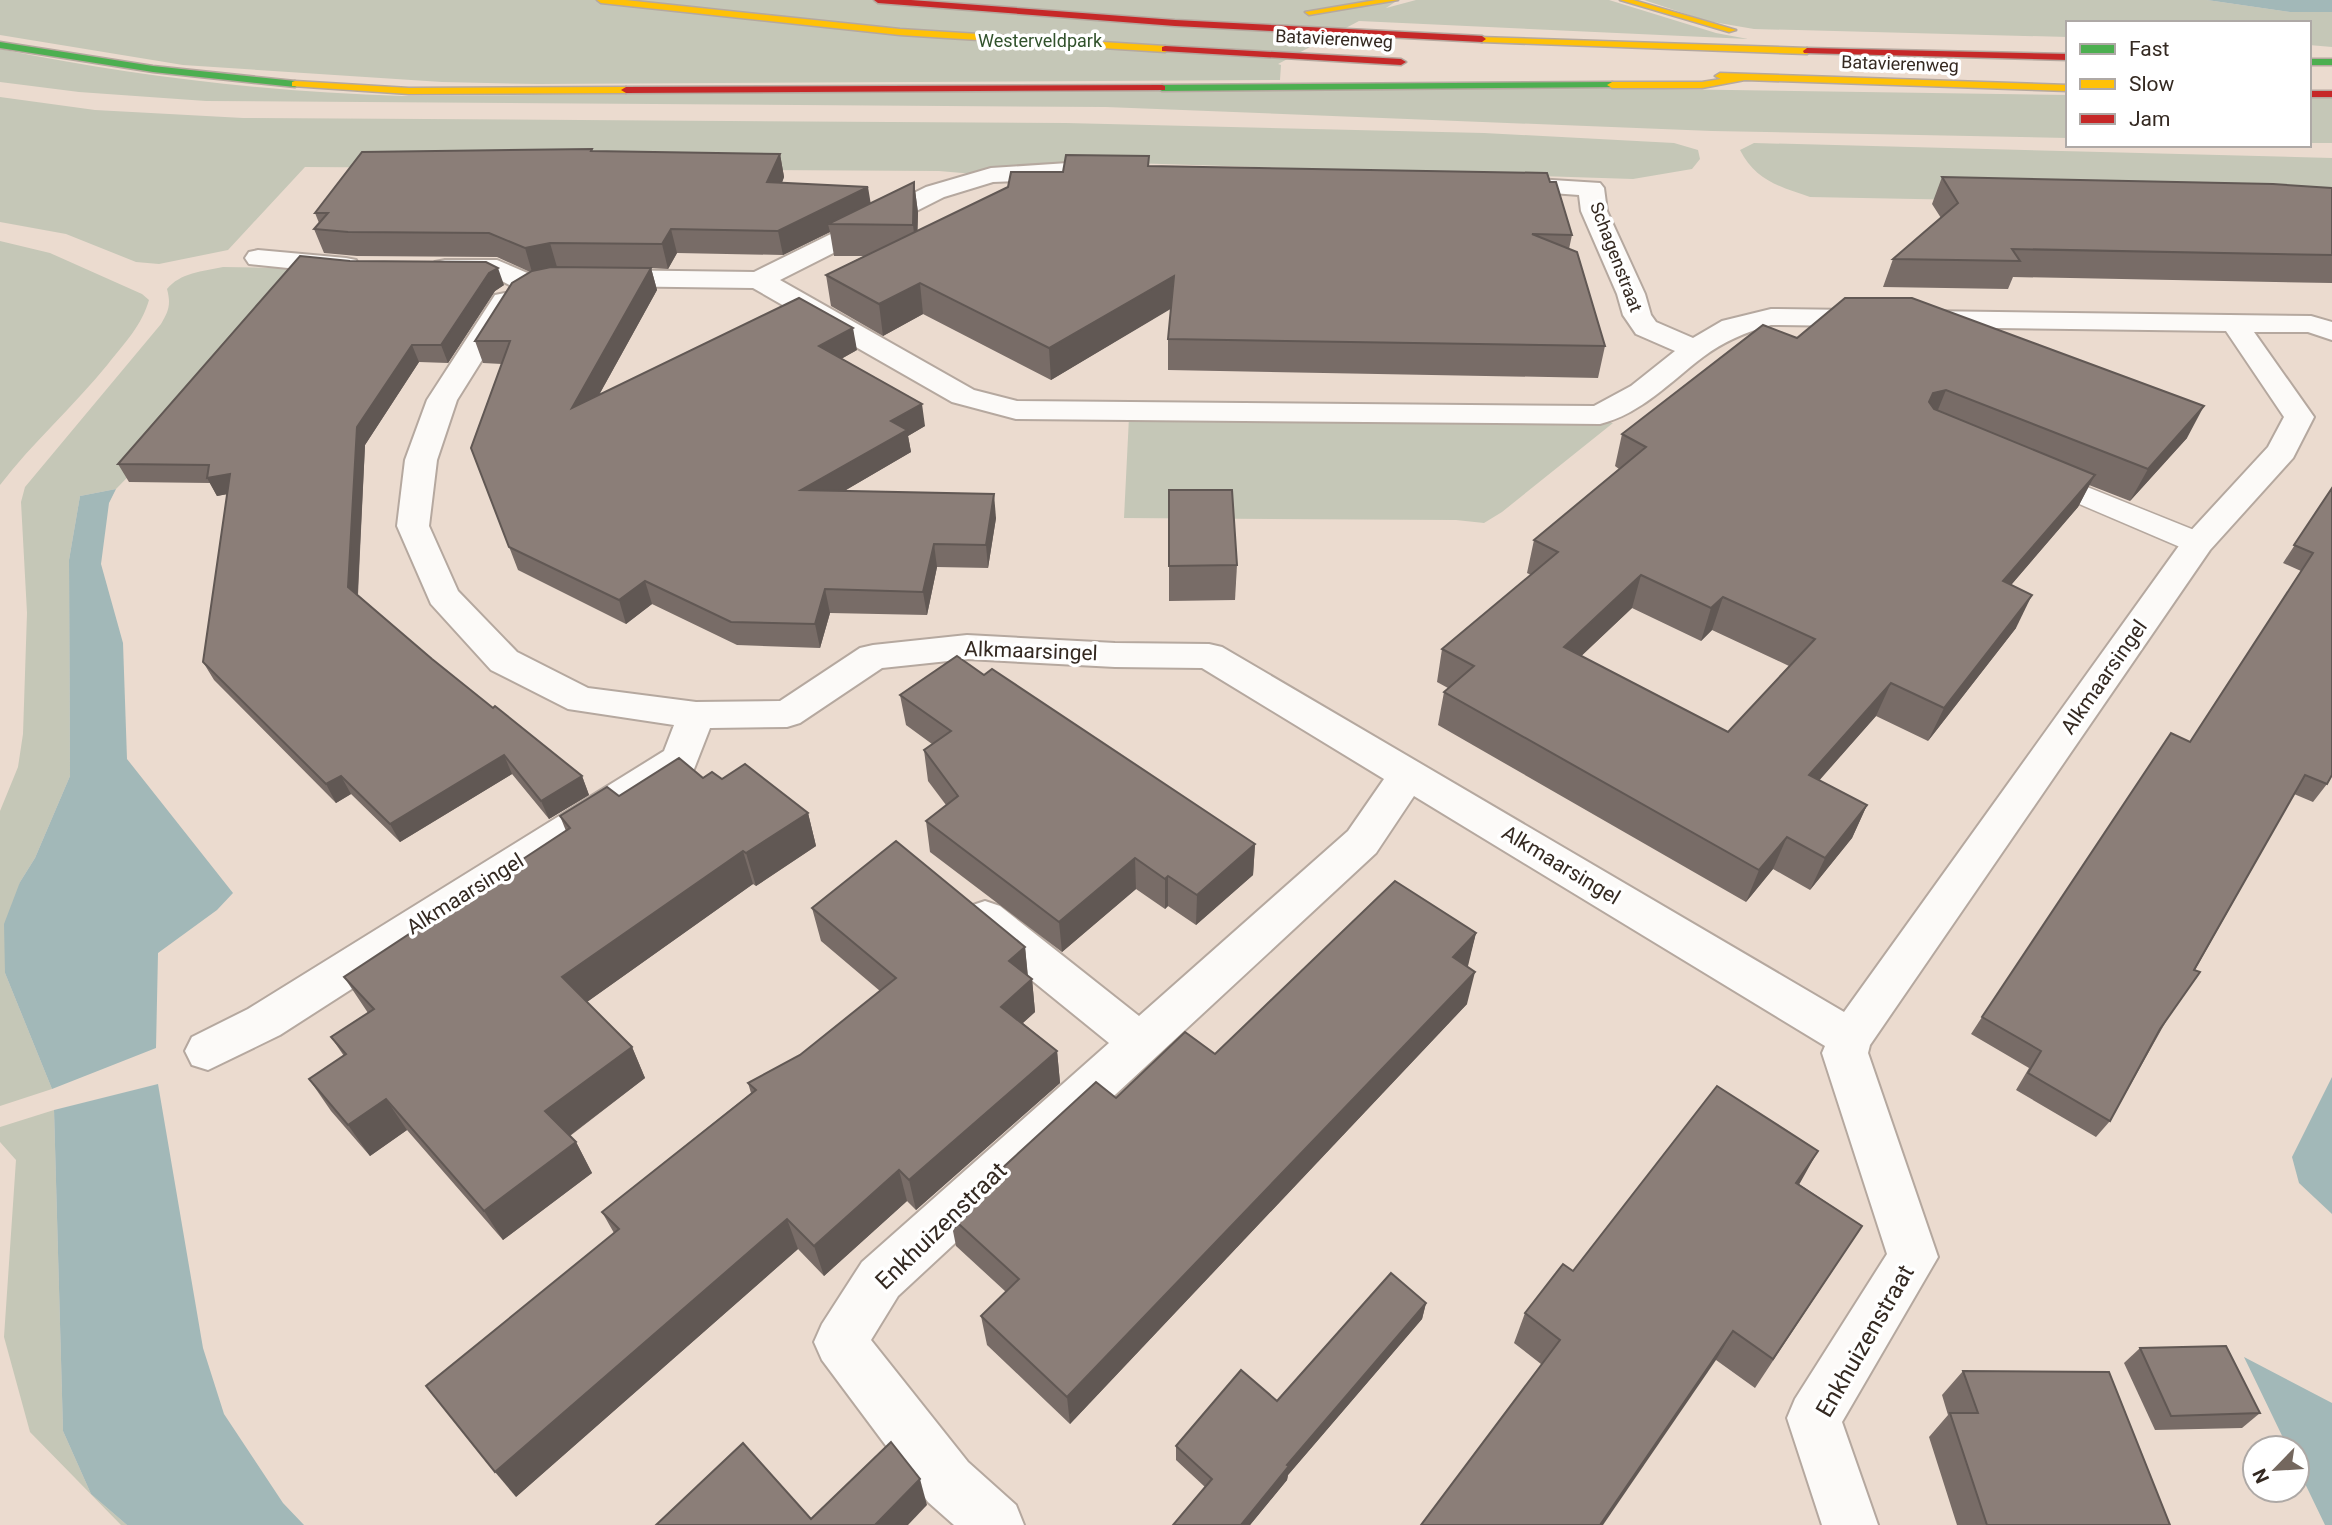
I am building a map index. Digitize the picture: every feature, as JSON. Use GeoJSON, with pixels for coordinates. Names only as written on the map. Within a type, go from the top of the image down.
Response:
{"type":"FeatureCollection","features":[{"type":"Feature","properties":{"kind":"main road","name":"Batavierenweg"},"geometry":{"type":"LineString","coordinates":[[601,0],[792,22],[953,36],[1414,62]]}},
{"type":"Feature","properties":{"kind":"main road","name":"Batavierenweg"},"geometry":{"type":"LineString","coordinates":[[878,0],[1320,31],[1851,52],[2066,57]]}},
{"type":"Feature","properties":{"kind":"main road"},"geometry":{"type":"LineString","coordinates":[[1167,22],[1297,13],[1394,0]]}},
{"type":"Feature","properties":{"kind":"main road"},"geometry":{"type":"LineString","coordinates":[[1624,0],[1699,23],[1851,52]]}},
{"type":"Feature","properties":{"kind":"main road"},"geometry":{"type":"LineString","coordinates":[[0,45],[103,64],[190,75],[322,87],[422,91],[1702,85],[1745,77]]}},
{"type":"Feature","properties":{"kind":"main road"},"geometry":{"type":"LineString","coordinates":[[2311,62],[2332,62]]}},
{"type":"Feature","properties":{"kind":"main road","name":"Batavierenweg"},"geometry":{"type":"LineString","coordinates":[[1566,69],[1863,83],[2066,88]]}},
{"type":"Feature","properties":{"kind":"main road"},"geometry":{"type":"LineString","coordinates":[[2311,94],[2332,94]]}},
{"type":"Feature","properties":{"kind":"street"},"geometry":{"type":"LineString","coordinates":[[413,267],[497,268],[552,280],[759,280],[935,192],[991,175],[1068,170],[1138,173]]}},
{"type":"Feature","properties":{"kind":"street","name":"Schagenstraat"},"geometry":{"type":"LineString","coordinates":[[1486,184],[1591,188],[1594,211],[1631,294],[1637,315],[1646,328],[1695,349]]}},
{"type":"Feature","properties":{"kind":"street"},"geometry":{"type":"LineString","coordinates":[[257,258],[371,267]]}},
{"type":"Feature","properties":{"kind":"street","name":"Alkmaarsingel"},"geometry":{"type":"LineString","coordinates":[[552,280],[507,298],[442,400],[421,460],[413,526],[443,596],[504,661],[581,700],[696,715],[787,714],[873,657],[967,646],[1115,655],[1209,656],[1850,1038],[2198,543],[2281,451],[2299,417],[2234,323]]}},
{"type":"Feature","properties":{"kind":"street"},"geometry":{"type":"LineString","coordinates":[[759,280],[963,396],[1016,410],[1600,415],[1642,392],[1695,349],[1732,327],[1771,317],[2311,324],[2332,331]]}},
{"type":"Feature","properties":{"kind":"street","name":"Alkmaarsingel"},"geometry":{"type":"LineString","coordinates":[[208,1051],[264,1022],[680,759],[696,715]]}},
{"type":"Feature","properties":{"kind":"street","name":"Enkhuizenstraat"},"geometry":{"type":"LineString","coordinates":[[996,1525],[948,1482],[840,1342],[880,1279],[1362,842],[1408,774]]}},
{"type":"Feature","properties":{"kind":"street"},"geometry":{"type":"LineString","coordinates":[[954,893],[1139,1042]]}},
{"type":"Feature","properties":{"kind":"street","name":"Enkhuizenstraat"},"geometry":{"type":"LineString","coordinates":[[1850,1038],[1845,1053],[1913,1257],[1814,1418],[1850,1525]]}},
{"type":"Feature","properties":{"kind":"lane"},"geometry":{"type":"LineString","coordinates":[[2021,469],[2198,543]]}},
{"type":"Feature","properties":{"kind":"green space","name":"Westerveldpark"},"geometry":{"type":"Polygon","coordinates":[[[0,0],[1398,0],[1386,8],[1416,0],[1609,0],[1716,33],[1748,39],[1359,21],[1278,64],[1281,65],[1280,80],[538,84],[442,82],[183,65],[0,35],[0,0]]]}},
{"type":"Feature","properties":{"kind":"green space"},"geometry":{"type":"Polygon","coordinates":[[[1644,0],[2207,0],[2290,12],[2332,12],[2332,47],[2311,45],[2311,21],[2066,21],[2066,37],[1754,29],[1707,21],[1644,0]]]}},
{"type":"Feature","properties":{"kind":"green space"},"geometry":{"type":"Polygon","coordinates":[[[0,49],[200,81],[301,91],[403,96],[1532,87],[2066,95],[2066,138],[1712,131],[1106,107],[206,101],[79,92],[0,82],[0,49]]]}},
{"type":"Feature","properties":{"kind":"green space"},"geometry":{"type":"Polygon","coordinates":[[[0,97],[95,110],[243,118],[1066,123],[1484,133],[1674,143],[1698,150],[1700,159],[1692,169],[1633,179],[1130,163],[974,174],[939,171],[305,167],[228,250],[159,264],[136,262],[66,234],[0,222],[0,97]]]}},
{"type":"Feature","properties":{"kind":"green space"},"geometry":{"type":"Polygon","coordinates":[[[2311,98],[2332,98],[2332,143],[2311,143],[2311,98]]]}},
{"type":"Feature","properties":{"kind":"green space"},"geometry":{"type":"Polygon","coordinates":[[[1754,143],[2332,158],[2332,217],[2276,206],[1810,197],[1779,186],[1753,169],[1740,150],[1754,143]]]}},
{"type":"Feature","properties":{"kind":"green space"},"geometry":{"type":"Polygon","coordinates":[[[0,241],[50,253],[142,294],[149,300],[137,326],[120,349],[0,485],[0,241]]]}},
{"type":"Feature","properties":{"kind":"green space"},"geometry":{"type":"Polygon","coordinates":[[[223,267],[331,269],[116,489],[80,496],[69,560],[70,776],[35,858],[20,882],[5,973],[52,1089],[0,1106],[0,811],[18,767],[23,734],[27,613],[21,502],[25,487],[161,324],[168,307],[167,289],[185,276],[223,267]]]}},
{"type":"Feature","properties":{"kind":"green space"},"geometry":{"type":"Polygon","coordinates":[[[1129,417],[1613,423],[1502,512],[1484,523],[1456,520],[1124,518],[1129,417]]]}},
{"type":"Feature","properties":{"kind":"green space"},"geometry":{"type":"Polygon","coordinates":[[[54,1110],[63,1431],[91,1494],[127,1525],[121,1525],[30,1432],[4,1337],[16,1160],[0,1142],[0,1127],[54,1110]]]}},
{"type":"Feature","properties":{"kind":"shaded area"},"geometry":{"type":"Polygon","coordinates":[[[2207,0],[2332,0],[2332,12],[2290,12],[2207,0]]]}},
{"type":"Feature","properties":{"kind":"shaded area"},"geometry":{"type":"Polygon","coordinates":[[[116,489],[109,503],[101,564],[123,643],[127,759],[233,893],[217,910],[158,953],[156,1048],[52,1089],[5,973],[4,924],[20,882],[35,858],[70,776],[69,560],[80,496],[116,489]]]}},
{"type":"Feature","properties":{"kind":"shaded area"},"geometry":{"type":"Polygon","coordinates":[[[2332,1077],[2332,1214],[2299,1183],[2292,1157],[2332,1077]]]}},
{"type":"Feature","properties":{"kind":"shaded area"},"geometry":{"type":"Polygon","coordinates":[[[158,1084],[203,1348],[224,1414],[283,1503],[304,1525],[127,1525],[91,1494],[63,1431],[54,1110],[158,1084]]]}},
{"type":"Feature","properties":{"kind":"shaded area"},"geometry":{"type":"Polygon","coordinates":[[[2244,1357],[2332,1403],[2332,1525],[2325,1525],[2311,1496],[2311,1434],[2281,1434],[2244,1357]]]}},
{"type":"Feature","properties":{"kind":"building"},"geometry":{"type":"Polygon","coordinates":[[[592,149],[591,151],[780,154],[767,182],[868,187],[778,231],[671,229],[662,244],[550,243],[525,248],[489,233],[348,232],[314,229],[328,213],[315,213],[362,152],[592,149]]]}},
{"type":"Feature","properties":{"kind":"building"},"geometry":{"type":"Polygon","coordinates":[[[1066,155],[1149,156],[1148,166],[1547,173],[1550,182],[1556,182],[1572,235],[1532,234],[1577,252],[1605,346],[1168,339],[1174,276],[1049,348],[920,283],[879,304],[826,275],[1008,187],[1011,172],[1063,172],[1066,155]]]}},
{"type":"Feature","properties":{"kind":"building"},"geometry":{"type":"Polygon","coordinates":[[[1942,177],[2273,184],[2332,188],[2332,255],[2012,249],[2020,261],[1893,259],[1958,203],[1942,177]]]}},
{"type":"Feature","properties":{"kind":"building"},"geometry":{"type":"Polygon","coordinates":[[[914,182],[913,225],[828,224],[914,182]]]}},
{"type":"Feature","properties":{"kind":"building"},"geometry":{"type":"Polygon","coordinates":[[[300,256],[350,261],[486,262],[498,268],[489,273],[441,345],[412,345],[357,427],[348,587],[432,659],[582,776],[541,801],[504,755],[390,824],[341,776],[326,784],[203,662],[230,474],[207,478],[209,465],[118,464],[300,256]]]}},
{"type":"Feature","properties":{"kind":"building"},"geometry":{"type":"Polygon","coordinates":[[[551,267],[651,268],[572,408],[799,298],[853,328],[819,346],[922,404],[891,421],[907,430],[801,490],[994,494],[986,545],[934,544],[923,592],[825,589],[815,624],[731,622],[645,581],[619,600],[509,547],[471,448],[510,341],[475,341],[512,283],[532,271],[551,267]]]}},
{"type":"Feature","properties":{"kind":"building"},"geometry":{"type":"Polygon","coordinates":[[[1845,298],[1912,298],[2204,406],[2148,469],[1946,390],[1933,393],[1929,402],[1934,409],[2095,475],[2003,581],[2032,595],[1944,708],[1891,683],[1809,775],[1867,805],[1825,858],[1787,837],[1759,870],[1444,692],[1474,666],[1442,649],[1558,552],[1534,540],[1646,447],[1622,434],[1763,325],[1797,338],[1845,298]],[[1641,575],[1564,647],[1728,732],[1815,639],[1723,597],[1711,608],[1641,575]]]}},
{"type":"Feature","properties":{"kind":"building"},"geometry":{"type":"Polygon","coordinates":[[[2332,488],[2332,775],[2327,784],[2305,775],[2194,970],[2200,972],[2160,1029],[2110,1121],[2028,1073],[2041,1051],[1982,1017],[2171,733],[2190,742],[2313,553],[2294,545],[2332,488]]]}},
{"type":"Feature","properties":{"kind":"building"},"geometry":{"type":"Polygon","coordinates":[[[1169,490],[1232,490],[1237,565],[1169,566],[1169,490]]]}},
{"type":"Feature","properties":{"kind":"building"},"geometry":{"type":"Polygon","coordinates":[[[957,656],[984,675],[992,669],[1255,844],[1197,895],[1168,876],[1165,879],[1135,858],[1059,922],[926,821],[958,796],[924,750],[951,731],[900,695],[957,656]]]}},
{"type":"Feature","properties":{"kind":"building"},"geometry":{"type":"Polygon","coordinates":[[[679,758],[703,778],[712,772],[722,779],[745,764],[808,813],[746,853],[743,851],[562,977],[632,1047],[545,1111],[576,1142],[484,1211],[386,1099],[348,1125],[309,1079],[346,1054],[331,1037],[374,1009],[344,977],[570,828],[560,816],[607,787],[619,796],[679,758]]]}},
{"type":"Feature","properties":{"kind":"building"},"geometry":{"type":"Polygon","coordinates":[[[896,841],[1025,947],[1009,961],[1032,979],[1001,1007],[1057,1051],[909,1180],[899,1170],[814,1246],[787,1219],[495,1472],[426,1386],[619,1229],[602,1212],[756,1090],[748,1083],[800,1055],[896,978],[812,908],[896,841]]]}},
{"type":"Feature","properties":{"kind":"building"},"geometry":{"type":"Polygon","coordinates":[[[1395,881],[1476,933],[1453,957],[1475,972],[1067,1397],[981,1316],[1019,1279],[950,1216],[1096,1082],[1116,1098],[1185,1032],[1215,1054],[1395,881]]]}},
{"type":"Feature","properties":{"kind":"building"},"geometry":{"type":"Polygon","coordinates":[[[1717,1086],[1818,1151],[1796,1183],[1862,1226],[1773,1359],[1733,1331],[1600,1525],[1421,1525],[1560,1340],[1525,1313],[1563,1264],[1573,1271],[1717,1086]]]}},
{"type":"Feature","properties":{"kind":"building"},"geometry":{"type":"Polygon","coordinates":[[[1391,1273],[1426,1303],[1287,1465],[1289,1466],[1241,1525],[1173,1525],[1212,1479],[1176,1446],[1241,1370],[1277,1401],[1391,1273]]]}},
{"type":"Feature","properties":{"kind":"building"},"geometry":{"type":"Polygon","coordinates":[[[2226,1346],[2260,1413],[2171,1416],[2140,1348],[2226,1346]]]}},
{"type":"Feature","properties":{"kind":"building"},"geometry":{"type":"Polygon","coordinates":[[[1963,1371],[2109,1372],[2170,1525],[1987,1525],[1950,1413],[1978,1413],[1963,1371]]]}},
{"type":"Feature","properties":{"kind":"building"},"geometry":{"type":"Polygon","coordinates":[[[891,1442],[920,1479],[875,1525],[656,1525],[743,1443],[811,1519],[891,1442]]]}},
{"type":"Feature","properties":{"kind":"traffic: fast"},"geometry":{"type":"LineString","coordinates":[[0,45],[153,69],[295,84]]}},
{"type":"Feature","properties":{"kind":"traffic: fast"},"geometry":{"type":"LineString","coordinates":[[2311,62],[2332,62]]}},
{"type":"Feature","properties":{"kind":"traffic: fast"},"geometry":{"type":"LineString","coordinates":[[1162,88],[1612,85]]}},
{"type":"Feature","properties":{"kind":"traffic: slow"},"geometry":{"type":"LineString","coordinates":[[601,0],[900,32],[1165,49]]}},
{"type":"Feature","properties":{"kind":"traffic: slow"},"geometry":{"type":"LineString","coordinates":[[1309,12],[1394,0]]}},
{"type":"Feature","properties":{"kind":"traffic: slow"},"geometry":{"type":"LineString","coordinates":[[1624,0],[1732,30]]}},
{"type":"Feature","properties":{"kind":"traffic: slow"},"geometry":{"type":"LineString","coordinates":[[1482,39],[1807,51]]}},
{"type":"Feature","properties":{"kind":"traffic: slow"},"geometry":{"type":"LineString","coordinates":[[1720,76],[2066,88]]}},
{"type":"Feature","properties":{"kind":"traffic: slow"},"geometry":{"type":"LineString","coordinates":[[1612,85],[1702,85],[1745,77]]}},
{"type":"Feature","properties":{"kind":"traffic: slow"},"geometry":{"type":"LineString","coordinates":[[295,84],[409,91],[626,90]]}},
{"type":"Feature","properties":{"kind":"traffic: jam"},"geometry":{"type":"LineString","coordinates":[[878,0],[1175,23],[1482,39]]}},
{"type":"Feature","properties":{"kind":"traffic: jam"},"geometry":{"type":"LineString","coordinates":[[1165,49],[1401,62]]}},
{"type":"Feature","properties":{"kind":"traffic: jam"},"geometry":{"type":"LineString","coordinates":[[1807,51],[2066,57]]}},
{"type":"Feature","properties":{"kind":"traffic: jam"},"geometry":{"type":"LineString","coordinates":[[626,90],[1162,88]]}},
{"type":"Feature","properties":{"kind":"traffic: jam"},"geometry":{"type":"LineString","coordinates":[[2311,94],[2332,94]]}}]}
